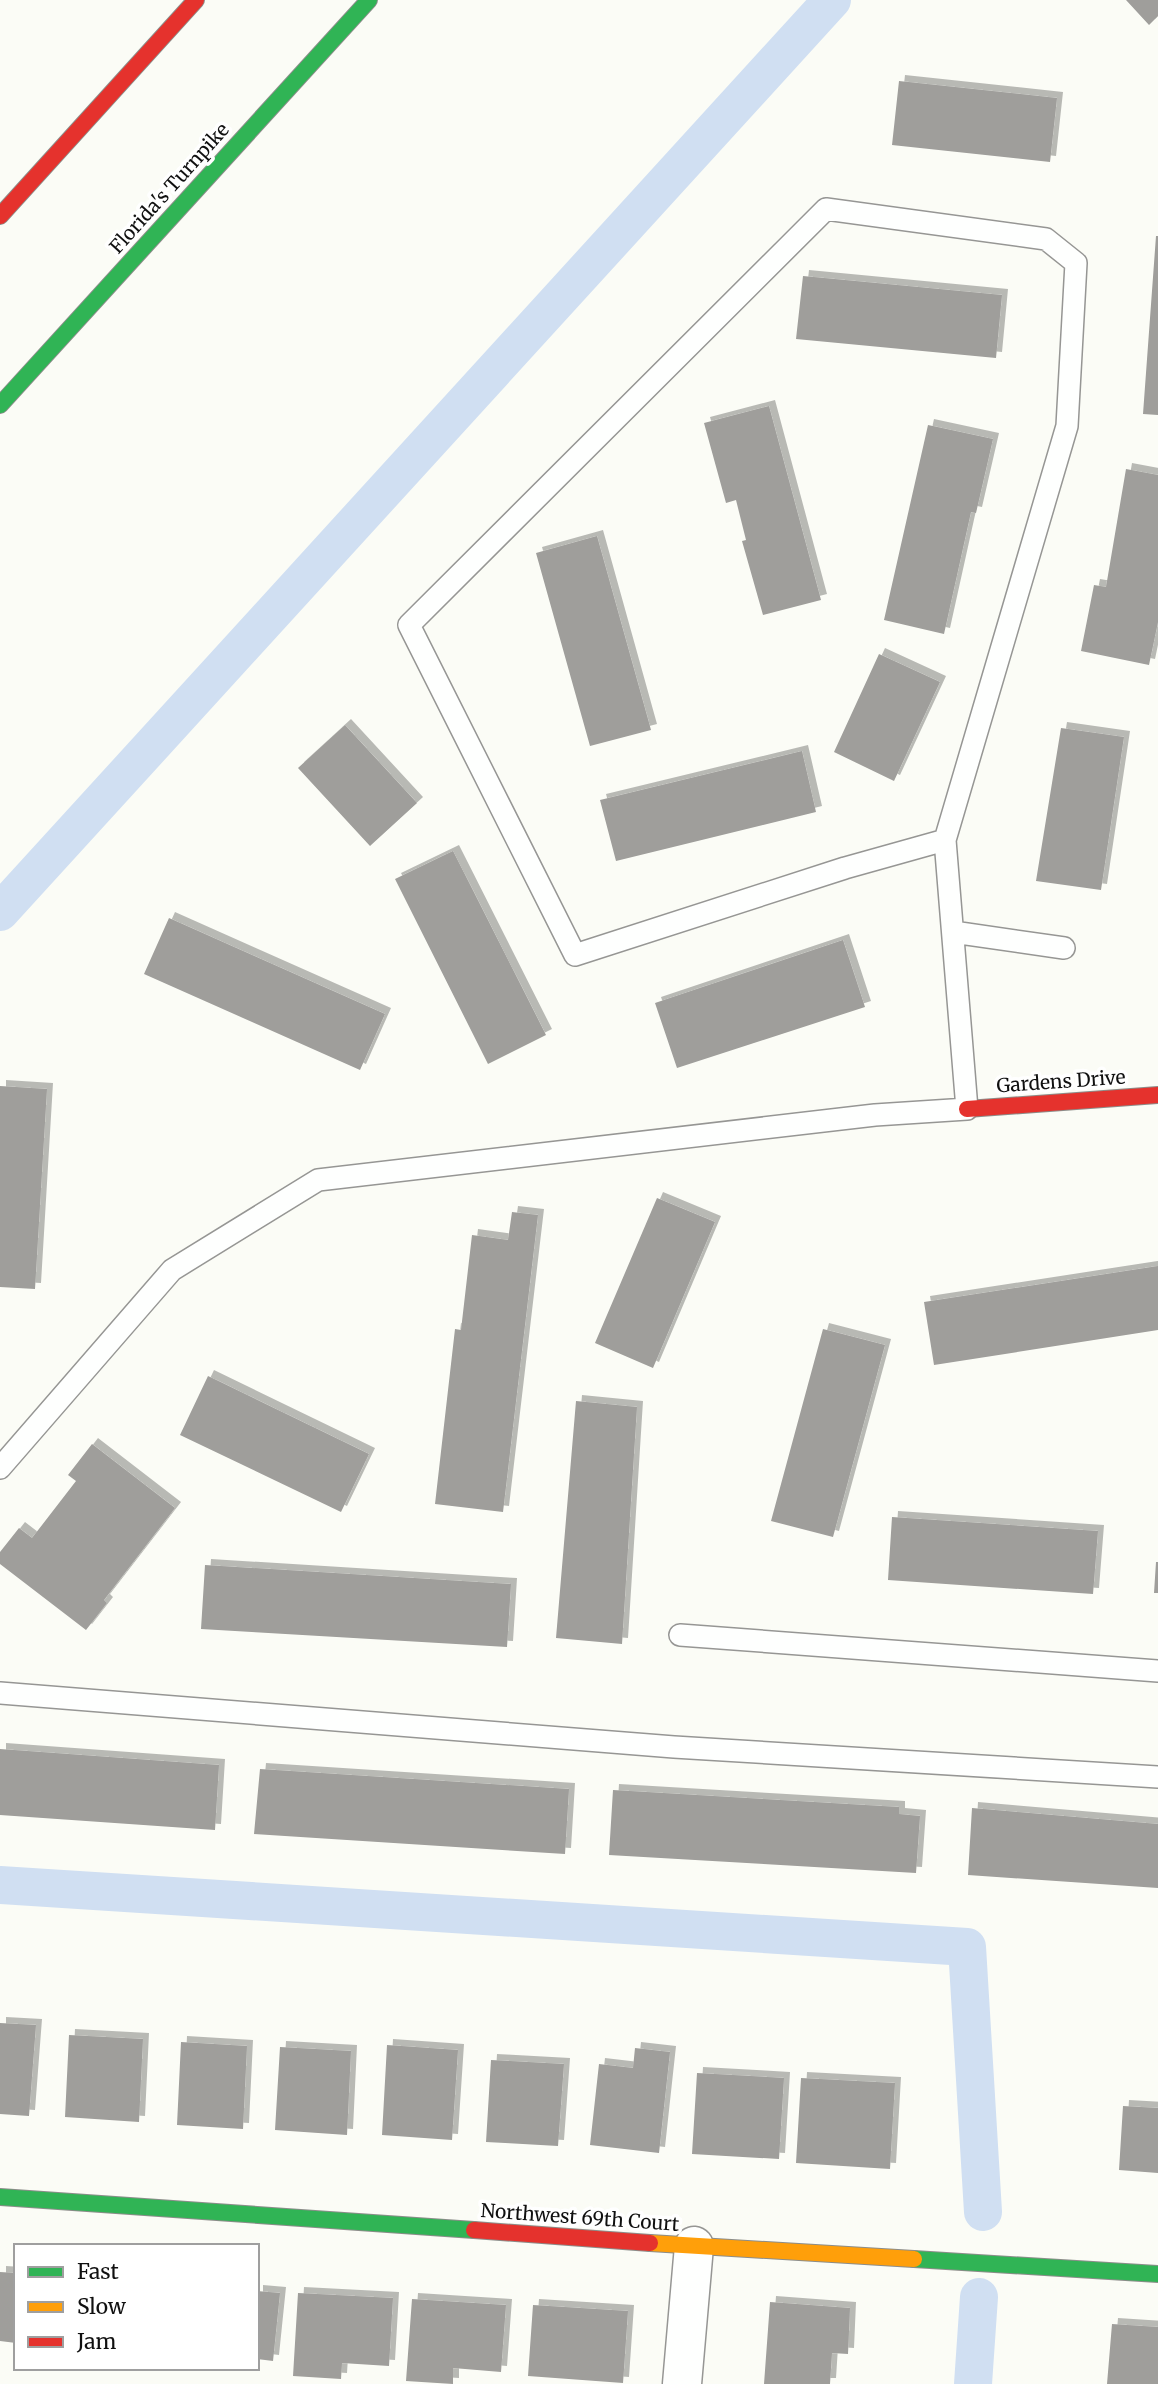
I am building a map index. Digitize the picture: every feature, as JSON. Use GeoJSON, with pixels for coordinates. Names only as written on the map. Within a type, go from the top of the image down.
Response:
{"type":"FeatureCollection","features":[{"type":"Feature","properties":{"kind":"main road"},"geometry":{"type":"LineString","coordinates":[[0,216],[196,0]]}},
{"type":"Feature","properties":{"kind":"main road","name":"Florida's Turnpike"},"geometry":{"type":"LineString","coordinates":[[0,405],[369,0]]}},
{"type":"Feature","properties":{"kind":"main road","name":"Gardens Drive"},"geometry":{"type":"LineString","coordinates":[[967,1109],[1158,1095]]}},
{"type":"Feature","properties":{"kind":"main road","name":"Northwest 69th Court"},"geometry":{"type":"LineString","coordinates":[[0,2197],[694,2246],[1158,2274]]}},
{"type":"Feature","properties":{"kind":"street"},"geometry":{"type":"LineString","coordinates":[[682,2384],[694,2246]]}},
{"type":"Feature","properties":{"kind":"lane"},"geometry":{"type":"LineString","coordinates":[[0,1468],[172,1270],[318,1180],[848,1118],[967,1109],[945,840],[1067,426],[1076,263],[1046,239],[826,209],[410,625],[575,955],[845,868],[945,840]]}},
{"type":"Feature","properties":{"kind":"lane"},"geometry":{"type":"LineString","coordinates":[[953,932],[1064,948]]}},
{"type":"Feature","properties":{"kind":"lane"},"geometry":{"type":"LineString","coordinates":[[680,1635],[1158,1671]]}},
{"type":"Feature","properties":{"kind":"lane"},"geometry":{"type":"LineString","coordinates":[[0,1693],[674,1747],[1158,1777]]}},
{"type":"Feature","properties":{"kind":"building"},"geometry":{"type":"Polygon","coordinates":[[[1126,0],[1158,0],[1158,16],[1149,25],[1126,0]]]}},
{"type":"Feature","properties":{"kind":"building"},"geometry":{"type":"Polygon","coordinates":[[[899,81],[1057,98],[1050,162],[892,145],[899,81]]]}},
{"type":"Feature","properties":{"kind":"building"},"geometry":{"type":"Polygon","coordinates":[[[1158,236],[1158,415],[1143,414],[1158,236]]]}},
{"type":"Feature","properties":{"kind":"building"},"geometry":{"type":"Polygon","coordinates":[[[803,276],[1002,295],[996,358],[796,339],[803,276]]]}},
{"type":"Feature","properties":{"kind":"building"},"geometry":{"type":"Polygon","coordinates":[[[769,406],[821,600],[763,615],[742,541],[746,540],[736,500],[726,503],[704,423],[769,406]]]}},
{"type":"Feature","properties":{"kind":"building"},"geometry":{"type":"Polygon","coordinates":[[[928,425],[993,439],[976,513],[971,512],[944,634],[884,620],[928,425]]]}},
{"type":"Feature","properties":{"kind":"building"},"geometry":{"type":"Polygon","coordinates":[[[1126,469],[1158,475],[1158,622],[1149,665],[1081,651],[1094,585],[1106,587],[1126,469]]]}},
{"type":"Feature","properties":{"kind":"building"},"geometry":{"type":"Polygon","coordinates":[[[597,536],[651,730],[590,746],[536,553],[597,536]]]}},
{"type":"Feature","properties":{"kind":"building"},"geometry":{"type":"Polygon","coordinates":[[[879,654],[940,682],[894,781],[834,752],[879,654]]]}},
{"type":"Feature","properties":{"kind":"building"},"geometry":{"type":"Polygon","coordinates":[[[345,725],[417,803],[370,846],[298,768],[345,725]]]}},
{"type":"Feature","properties":{"kind":"building"},"geometry":{"type":"Polygon","coordinates":[[[1061,728],[1124,737],[1101,890],[1036,881],[1061,728]]]}},
{"type":"Feature","properties":{"kind":"building"},"geometry":{"type":"Polygon","coordinates":[[[802,751],[816,812],[616,861],[600,800],[802,751]]]}},
{"type":"Feature","properties":{"kind":"building"},"geometry":{"type":"Polygon","coordinates":[[[453,851],[546,1035],[488,1064],[395,879],[453,851]]]}},
{"type":"Feature","properties":{"kind":"building"},"geometry":{"type":"Polygon","coordinates":[[[169,918],[385,1014],[360,1070],[144,974],[169,918]]]}},
{"type":"Feature","properties":{"kind":"building"},"geometry":{"type":"Polygon","coordinates":[[[843,940],[865,1007],[677,1068],[655,1003],[843,940]]]}},
{"type":"Feature","properties":{"kind":"building"},"geometry":{"type":"Polygon","coordinates":[[[0,1086],[47,1089],[35,1289],[0,1287],[0,1086]]]}},
{"type":"Feature","properties":{"kind":"building"},"geometry":{"type":"Polygon","coordinates":[[[657,1198],[715,1222],[653,1368],[595,1343],[657,1198]]]}},
{"type":"Feature","properties":{"kind":"building"},"geometry":{"type":"Polygon","coordinates":[[[512,1212],[538,1215],[503,1512],[435,1504],[455,1329],[461,1330],[472,1235],[508,1240],[512,1212]]]}},
{"type":"Feature","properties":{"kind":"building"},"geometry":{"type":"Polygon","coordinates":[[[1158,1266],[1158,1330],[934,1365],[924,1302],[1158,1266]]]}},
{"type":"Feature","properties":{"kind":"building"},"geometry":{"type":"Polygon","coordinates":[[[823,1329],[885,1345],[833,1537],[771,1521],[823,1329]]]}},
{"type":"Feature","properties":{"kind":"building"},"geometry":{"type":"Polygon","coordinates":[[[208,1376],[369,1454],[341,1512],[180,1435],[208,1376]]]}},
{"type":"Feature","properties":{"kind":"building"},"geometry":{"type":"Polygon","coordinates":[[[576,1401],[637,1407],[622,1644],[556,1638],[576,1401]]]}},
{"type":"Feature","properties":{"kind":"building"},"geometry":{"type":"Polygon","coordinates":[[[92,1444],[175,1508],[104,1600],[107,1603],[86,1630],[0,1564],[0,1552],[19,1528],[32,1538],[76,1481],[68,1475],[92,1444]]]}},
{"type":"Feature","properties":{"kind":"building"},"geometry":{"type":"Polygon","coordinates":[[[892,1517],[1098,1531],[1093,1594],[888,1580],[892,1517]]]}},
{"type":"Feature","properties":{"kind":"building"},"geometry":{"type":"Polygon","coordinates":[[[1156,1562],[1158,1593],[1154,1593],[1156,1562]]]}},
{"type":"Feature","properties":{"kind":"building"},"geometry":{"type":"Polygon","coordinates":[[[205,1565],[511,1584],[507,1647],[201,1629],[205,1565]]]}},
{"type":"Feature","properties":{"kind":"building"},"geometry":{"type":"Polygon","coordinates":[[[0,1749],[219,1765],[215,1830],[0,1815],[0,1749]]]}},
{"type":"Feature","properties":{"kind":"building"},"geometry":{"type":"Polygon","coordinates":[[[260,1769],[569,1789],[565,1854],[254,1834],[260,1769]]]}},
{"type":"Feature","properties":{"kind":"building"},"geometry":{"type":"Polygon","coordinates":[[[613,1790],[899,1807],[899,1814],[920,1816],[916,1873],[609,1855],[613,1790]]]}},
{"type":"Feature","properties":{"kind":"building"},"geometry":{"type":"Polygon","coordinates":[[[972,1808],[1158,1824],[1158,1888],[968,1875],[972,1808]]]}},
{"type":"Feature","properties":{"kind":"building"},"geometry":{"type":"Polygon","coordinates":[[[0,2023],[36,2025],[29,2116],[0,2114],[0,2023]]]}},
{"type":"Feature","properties":{"kind":"building"},"geometry":{"type":"Polygon","coordinates":[[[69,2035],[143,2039],[139,2122],[65,2117],[69,2035]]]}},
{"type":"Feature","properties":{"kind":"building"},"geometry":{"type":"Polygon","coordinates":[[[181,2042],[247,2046],[243,2129],[177,2125],[181,2042]]]}},
{"type":"Feature","properties":{"kind":"building"},"geometry":{"type":"Polygon","coordinates":[[[387,2045],[458,2050],[452,2140],[382,2135],[387,2045]]]}},
{"type":"Feature","properties":{"kind":"building"},"geometry":{"type":"Polygon","coordinates":[[[280,2047],[351,2051],[347,2135],[275,2130],[280,2047]]]}},
{"type":"Feature","properties":{"kind":"building"},"geometry":{"type":"Polygon","coordinates":[[[635,2048],[670,2052],[659,2153],[590,2145],[599,2064],[633,2068],[635,2048]]]}},
{"type":"Feature","properties":{"kind":"building"},"geometry":{"type":"Polygon","coordinates":[[[491,2060],[564,2064],[558,2146],[486,2142],[491,2060]]]}},
{"type":"Feature","properties":{"kind":"building"},"geometry":{"type":"Polygon","coordinates":[[[697,2073],[784,2078],[779,2159],[692,2154],[697,2073]]]}},
{"type":"Feature","properties":{"kind":"building"},"geometry":{"type":"Polygon","coordinates":[[[801,2078],[895,2083],[890,2169],[796,2163],[801,2078]]]}},
{"type":"Feature","properties":{"kind":"building"},"geometry":{"type":"Polygon","coordinates":[[[1123,2106],[1158,2108],[1158,2173],[1119,2170],[1123,2106]]]}},
{"type":"Feature","properties":{"kind":"building"},"geometry":{"type":"Polygon","coordinates":[[[0,2272],[14,2273],[14,2343],[0,2341],[0,2272]]]}},
{"type":"Feature","properties":{"kind":"building"},"geometry":{"type":"Polygon","coordinates":[[[259,2291],[280,2293],[273,2361],[259,2359],[259,2291]]]}},
{"type":"Feature","properties":{"kind":"building"},"geometry":{"type":"Polygon","coordinates":[[[298,2293],[393,2298],[389,2366],[342,2363],[341,2379],[293,2376],[298,2293]]]}},
{"type":"Feature","properties":{"kind":"building"},"geometry":{"type":"Polygon","coordinates":[[[412,2299],[506,2305],[501,2372],[453,2368],[453,2384],[406,2381],[412,2299]]]}},
{"type":"Feature","properties":{"kind":"building"},"geometry":{"type":"Polygon","coordinates":[[[770,2302],[850,2308],[848,2354],[832,2353],[830,2384],[764,2384],[770,2302]]]}},
{"type":"Feature","properties":{"kind":"building"},"geometry":{"type":"Polygon","coordinates":[[[533,2305],[628,2311],[623,2383],[528,2376],[533,2305]]]}},
{"type":"Feature","properties":{"kind":"building"},"geometry":{"type":"Polygon","coordinates":[[[1112,2324],[1158,2327],[1158,2384],[1107,2384],[1112,2324]]]}},
{"type":"Feature","properties":{"kind":"waterway"},"geometry":{"type":"LineString","coordinates":[[0,912],[832,0]]}},
{"type":"Feature","properties":{"kind":"waterway"},"geometry":{"type":"LineString","coordinates":[[0,1885],[967,1947],[983,2212]]}},
{"type":"Feature","properties":{"kind":"waterway"},"geometry":{"type":"LineString","coordinates":[[973,2384],[979,2297]]}},
{"type":"Feature","properties":{"kind":"traffic: fast"},"geometry":{"type":"LineString","coordinates":[[0,405],[369,0]]}},
{"type":"Feature","properties":{"kind":"traffic: fast"},"geometry":{"type":"LineString","coordinates":[[0,2197],[474,2230]]}},
{"type":"Feature","properties":{"kind":"traffic: fast"},"geometry":{"type":"LineString","coordinates":[[914,2259],[1158,2274]]}},
{"type":"Feature","properties":{"kind":"traffic: slow"},"geometry":{"type":"LineString","coordinates":[[650,2243],[914,2259]]}},
{"type":"Feature","properties":{"kind":"traffic: jam"},"geometry":{"type":"LineString","coordinates":[[0,216],[196,0]]}},
{"type":"Feature","properties":{"kind":"traffic: jam"},"geometry":{"type":"LineString","coordinates":[[967,1109],[1158,1095]]}},
{"type":"Feature","properties":{"kind":"traffic: jam"},"geometry":{"type":"LineString","coordinates":[[474,2230],[650,2243]]}}]}
